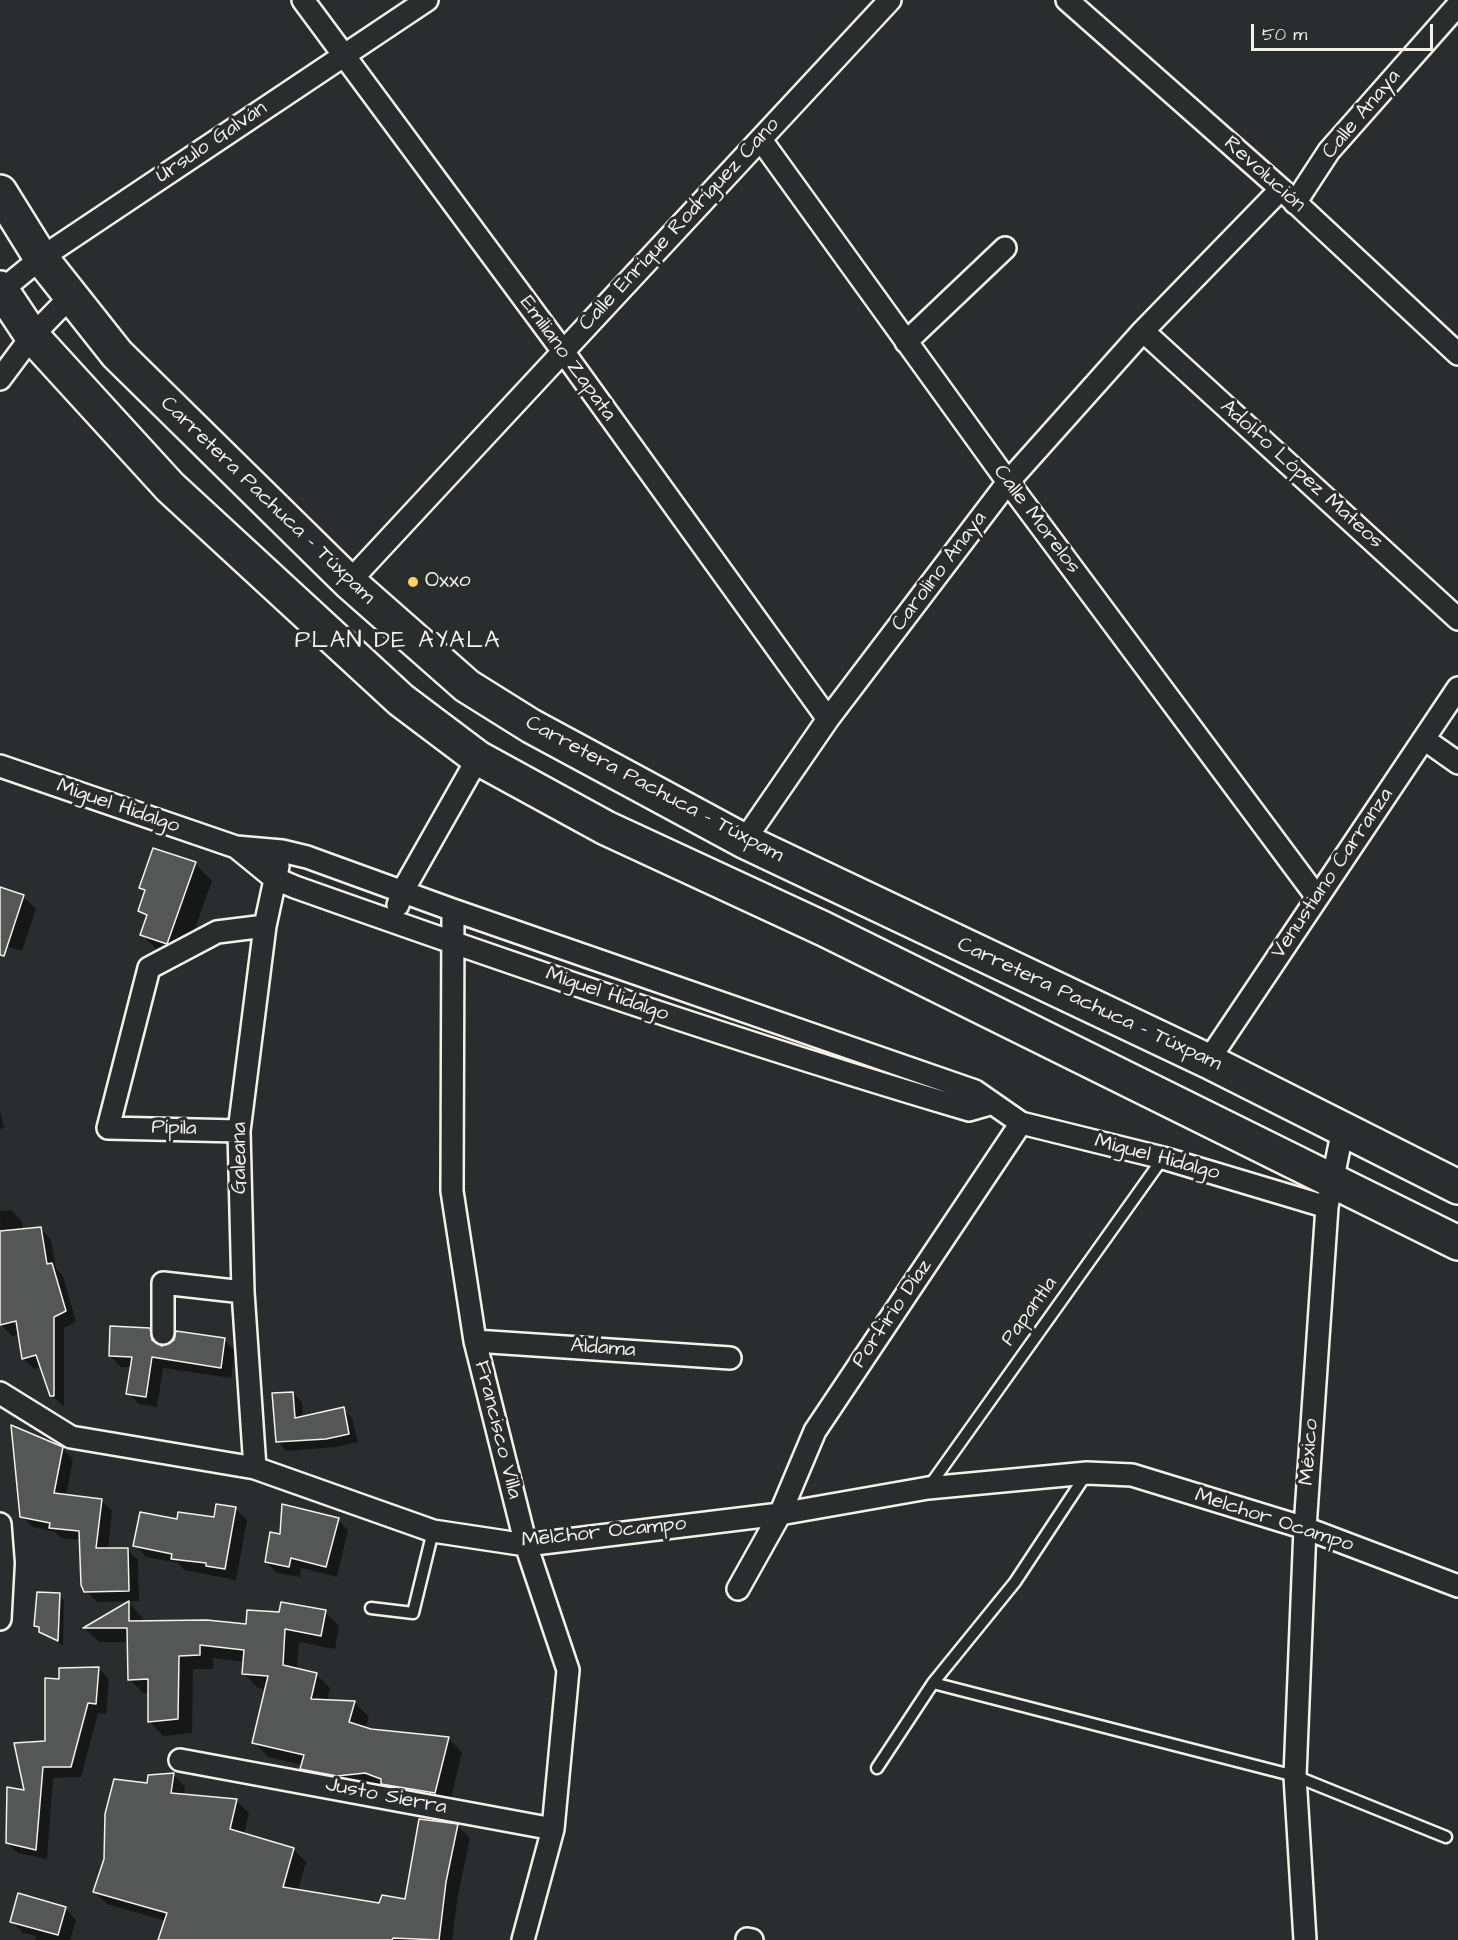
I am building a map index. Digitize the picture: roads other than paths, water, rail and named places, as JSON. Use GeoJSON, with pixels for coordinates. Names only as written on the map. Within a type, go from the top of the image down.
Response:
{"type":"FeatureCollection","features":[{"type":"Feature","properties":{"kind":"main road","name":"Carretera Pachuca - Túxpam"},"geometry":{"type":"LineString","coordinates":[[0,192],[41,258],[117,354],[349,582],[467,686],[531,726],[744,841],[1208,1061],[1458,1187]]}},
{"type":"Feature","properties":{"kind":"main road"},"geometry":{"type":"LineString","coordinates":[[1,289],[32,336],[170,487],[401,700],[478,758],[606,828],[824,929],[1329,1195],[1458,1243]]}},
{"type":"Feature","properties":{"kind":"street","name":"Emiliano Zapata"},"geometry":{"type":"LineString","coordinates":[[303,0],[562,350],[828,719]]}},
{"type":"Feature","properties":{"kind":"street","name":"Úrsulo Galván"},"geometry":{"type":"LineString","coordinates":[[1,289],[41,258],[427,0]]}},
{"type":"Feature","properties":{"kind":"street","name":"Calle Enrique Rodríguez Cano"},"geometry":{"type":"LineString","coordinates":[[349,582],[562,350],[890,0]]}},
{"type":"Feature","properties":{"kind":"street","name":"Revolución"},"geometry":{"type":"LineString","coordinates":[[1068,0],[1288,196],[1458,354]]}},
{"type":"Feature","properties":{"kind":"street","name":"Calle Anaya"},"geometry":{"type":"LineString","coordinates":[[1288,196],[1458,5]]}},
{"type":"Feature","properties":{"kind":"street","name":"Calle Morelos"},"geometry":{"type":"LineString","coordinates":[[761,140],[1008,482],[1317,897]]}},
{"type":"Feature","properties":{"kind":"street","name":"Carolino Anaya"},"geometry":{"type":"LineString","coordinates":[[744,841],[828,719],[1008,482],[1143,331],[1288,196]]}},
{"type":"Feature","properties":{"kind":"street"},"geometry":{"type":"LineString","coordinates":[[906,342],[1005,248]]}},
{"type":"Feature","properties":{"kind":"street"},"geometry":{"type":"LineString","coordinates":[[0,379],[32,336],[71,296]]}},
{"type":"Feature","properties":{"kind":"street","name":"Adolfo López Mateos"},"geometry":{"type":"LineString","coordinates":[[1143,331],[1458,618]]}},
{"type":"Feature","properties":{"kind":"street","name":"Venustiano Carranza"},"geometry":{"type":"LineString","coordinates":[[1208,1061],[1458,688]]}},
{"type":"Feature","properties":{"kind":"street"},"geometry":{"type":"LineString","coordinates":[[1424,739],[1458,763]]}},
{"type":"Feature","properties":{"kind":"street"},"geometry":{"type":"LineString","coordinates":[[392,921],[402,892],[478,758]]}},
{"type":"Feature","properties":{"kind":"street","name":"Miguel Hidalgo"},"geometry":{"type":"LineString","coordinates":[[0,766],[236,847],[282,851],[307,857],[453,910],[975,1090],[990,1104],[1021,1123],[1329,1195]]}},
{"type":"Feature","properties":{"kind":"street","name":"Miguel Hidalgo"},"geometry":{"type":"LineString","coordinates":[[236,847],[274,878],[453,943],[773,1050],[969,1110],[990,1104]]}},
{"type":"Feature","properties":{"kind":"street","name":"Galeana"},"geometry":{"type":"LineString","coordinates":[[255,1468],[243,1292],[239,1131],[264,926],[282,851]]}},
{"type":"Feature","properties":{"kind":"street","name":"Francisco Villa"},"geometry":{"type":"LineString","coordinates":[[453,910],[452,1191],[475,1341],[526,1545],[568,1670],[553,1829],[523,1940]]}},
{"type":"Feature","properties":{"kind":"street","name":"Pípila"},"geometry":{"type":"LineString","coordinates":[[239,1131],[108,1128],[149,968],[217,932],[264,926]]}},
{"type":"Feature","properties":{"kind":"street"},"geometry":{"type":"LineString","coordinates":[[773,1050],[783,1024]]}},
{"type":"Feature","properties":{"kind":"street","name":"Porfirio Díaz"},"geometry":{"type":"LineString","coordinates":[[738,1589],[780,1514],[814,1431],[1021,1123]]}},
{"type":"Feature","properties":{"kind":"street","name":"México"},"geometry":{"type":"LineString","coordinates":[[1305,1940],[1295,1776],[1305,1528],[1329,1195],[1343,1129]]}},
{"type":"Feature","properties":{"kind":"street"},"geometry":{"type":"LineString","coordinates":[[163,1333],[163,1283],[243,1292]]}},
{"type":"Feature","properties":{"kind":"street","name":"Aldama"},"geometry":{"type":"LineString","coordinates":[[475,1341],[730,1358]]}},
{"type":"Feature","properties":{"kind":"street","name":"Melchor Ocampo"},"geometry":{"type":"LineString","coordinates":[[0,1393],[71,1437],[255,1468],[433,1531],[526,1545],[780,1514],[928,1488],[1087,1473],[1132,1475],[1305,1528],[1458,1586]]}},
{"type":"Feature","properties":{"kind":"street"},"geometry":{"type":"LineString","coordinates":[[0,1524],[2,1562],[0,1619]]}},
{"type":"Feature","properties":{"kind":"street","name":"Justo Sierra"},"geometry":{"type":"LineString","coordinates":[[180,1760],[553,1829]]}},
{"type":"Feature","properties":{"kind":"lane","name":"Papantla"},"geometry":{"type":"LineString","coordinates":[[928,1488],[1163,1158]]}},
{"type":"Feature","properties":{"kind":"lane"},"geometry":{"type":"LineString","coordinates":[[877,1768],[933,1683],[1015,1582],[1087,1473]]}},
{"type":"Feature","properties":{"kind":"lane"},"geometry":{"type":"LineString","coordinates":[[371,1608],[413,1613],[433,1531]]}},
{"type":"Feature","properties":{"kind":"lane"},"geometry":{"type":"LineString","coordinates":[[933,1683],[1295,1776],[1446,1837]]}},
{"type":"Feature","properties":{"kind":"place","name":"Oxxo"},"geometry":{"type":"Point","coordinates":[413,582]}},
{"type":"Feature","properties":{"kind":"district","name":"PLAN DE AYALA"},"geometry":{"type":"Point","coordinates":[398,642]}}]}
